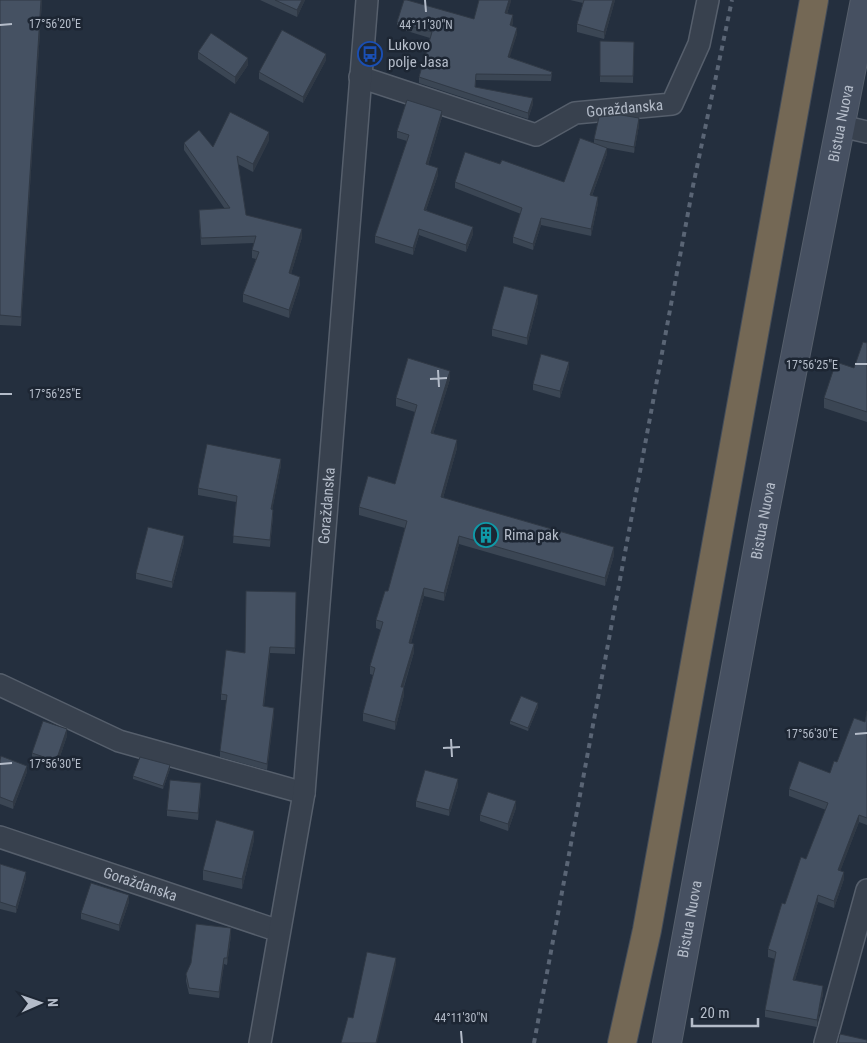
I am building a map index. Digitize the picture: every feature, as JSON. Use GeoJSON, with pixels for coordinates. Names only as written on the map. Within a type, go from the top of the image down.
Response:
{"type":"FeatureCollection","features":[{"type":"Feature","properties":{"kind":"highway"},"geometry":{"type":"LineString","coordinates":[[622,1043],[652,902],[814,0]]}},
{"type":"Feature","properties":{"kind":"street","name":"Goraždanska"},"geometry":{"type":"LineString","coordinates":[[260,1043],[304,793],[366,0]]}},
{"type":"Feature","properties":{"kind":"street","name":"Goraždanska"},"geometry":{"type":"LineString","coordinates":[[360,78],[536,135],[575,113],[672,104],[699,44],[708,0]]}},
{"type":"Feature","properties":{"kind":"street","name":"Bistua Nuova"},"geometry":{"type":"LineString","coordinates":[[667,1043],[764,516],[854,129],[865,0]]}},
{"type":"Feature","properties":{"kind":"street"},"geometry":{"type":"LineString","coordinates":[[0,685],[119,741],[304,793]]}},
{"type":"Feature","properties":{"kind":"street","name":"Goraždanska"},"geometry":{"type":"LineString","coordinates":[[0,837],[279,931]]}},
{"type":"Feature","properties":{"kind":"street"},"geometry":{"type":"LineString","coordinates":[[825,1043],[867,890]]}},
{"type":"Feature","properties":{"kind":"building"},"geometry":{"type":"Polygon","coordinates":[[[0,0],[41,0],[21,317],[0,315],[0,0]]]}},
{"type":"Feature","properties":{"kind":"building"},"geometry":{"type":"Polygon","coordinates":[[[275,0],[302,0],[297,10],[275,0]]]}},
{"type":"Feature","properties":{"kind":"building"},"geometry":{"type":"Polygon","coordinates":[[[404,0],[474,19],[479,0],[509,0],[505,13],[513,15],[510,25],[517,28],[508,57],[552,72],[551,75],[476,74],[475,87],[533,98],[528,113],[419,77],[432,32],[397,22],[404,0]]]}},
{"type":"Feature","properties":{"kind":"building"},"geometry":{"type":"Polygon","coordinates":[[[584,0],[613,0],[604,32],[577,24],[584,0]]]}},
{"type":"Feature","properties":{"kind":"building"},"geometry":{"type":"Polygon","coordinates":[[[282,30],[326,54],[303,97],[259,72],[282,30]]]}},
{"type":"Feature","properties":{"kind":"building"},"geometry":{"type":"Polygon","coordinates":[[[211,33],[248,58],[235,77],[198,52],[211,33]]]}},
{"type":"Feature","properties":{"kind":"building"},"geometry":{"type":"Polygon","coordinates":[[[600,41],[634,42],[633,76],[600,76],[600,41]]]}},
{"type":"Feature","properties":{"kind":"building"},"geometry":{"type":"Polygon","coordinates":[[[407,100],[442,111],[426,164],[438,168],[424,210],[473,227],[466,245],[419,229],[413,248],[375,236],[409,135],[397,131],[407,100]]]}},
{"type":"Feature","properties":{"kind":"building"},"geometry":{"type":"Polygon","coordinates":[[[230,112],[269,132],[253,164],[237,156],[246,215],[302,229],[289,273],[300,277],[289,310],[243,294],[259,252],[252,250],[256,236],[201,238],[199,210],[230,208],[184,143],[199,130],[213,147],[230,112]]]}},
{"type":"Feature","properties":{"kind":"building"},"geometry":{"type":"Polygon","coordinates":[[[621,115],[639,118],[634,147],[594,139],[599,117],[621,115]]]}},
{"type":"Feature","properties":{"kind":"building"},"geometry":{"type":"Polygon","coordinates":[[[580,138],[607,148],[590,195],[598,197],[591,229],[541,218],[533,244],[513,237],[522,208],[455,182],[465,152],[500,164],[502,160],[564,182],[580,138]]]}},
{"type":"Feature","properties":{"kind":"building"},"geometry":{"type":"Polygon","coordinates":[[[504,286],[538,295],[527,338],[492,329],[504,286]]]}},
{"type":"Feature","properties":{"kind":"building"},"geometry":{"type":"Polygon","coordinates":[[[863,342],[867,343],[867,412],[824,398],[836,362],[854,368],[863,342]]]}},
{"type":"Feature","properties":{"kind":"building"},"geometry":{"type":"Polygon","coordinates":[[[541,354],[569,362],[560,391],[533,384],[541,354]]]}},
{"type":"Feature","properties":{"kind":"building"},"geometry":{"type":"Polygon","coordinates":[[[408,358],[450,371],[431,433],[457,440],[441,497],[614,547],[605,578],[459,536],[444,593],[424,588],[409,643],[414,644],[401,687],[404,687],[395,722],[363,713],[375,668],[370,666],[383,622],[376,620],[385,591],[388,591],[407,521],[359,507],[368,476],[395,484],[417,405],[396,398],[408,358]]]}},
{"type":"Feature","properties":{"kind":"building"},"geometry":{"type":"Polygon","coordinates":[[[207,444],[281,459],[271,509],[273,510],[270,540],[233,536],[237,496],[198,488],[207,444]]]}},
{"type":"Feature","properties":{"kind":"building"},"geometry":{"type":"Polygon","coordinates":[[[148,527],[184,536],[172,582],[136,573],[148,527]]]}},
{"type":"Feature","properties":{"kind":"building"},"geometry":{"type":"Polygon","coordinates":[[[246,591],[296,592],[295,648],[270,647],[263,706],[274,708],[267,764],[220,751],[227,695],[221,694],[226,650],[245,653],[246,591]]]}},
{"type":"Feature","properties":{"kind":"building"},"geometry":{"type":"Polygon","coordinates":[[[521,696],[538,703],[528,728],[510,721],[521,696]]]}},
{"type":"Feature","properties":{"kind":"building"},"geometry":{"type":"Polygon","coordinates":[[[867,711],[867,818],[859,815],[838,870],[844,872],[834,901],[818,895],[793,980],[823,986],[817,1020],[765,1010],[776,952],[768,949],[782,903],[785,904],[801,857],[806,859],[828,803],[789,789],[799,761],[830,773],[834,761],[837,762],[854,718],[865,722],[867,711]]]}},
{"type":"Feature","properties":{"kind":"building"},"geometry":{"type":"Polygon","coordinates":[[[43,721],[67,729],[56,761],[32,753],[43,721]]]}},
{"type":"Feature","properties":{"kind":"building"},"geometry":{"type":"Polygon","coordinates":[[[1,756],[27,766],[13,802],[0,797],[1,756]]]}},
{"type":"Feature","properties":{"kind":"building"},"geometry":{"type":"Polygon","coordinates":[[[140,757],[170,765],[163,786],[133,776],[140,757]]]}},
{"type":"Feature","properties":{"kind":"building"},"geometry":{"type":"Polygon","coordinates":[[[425,770],[458,779],[449,810],[416,801],[425,770]]]}},
{"type":"Feature","properties":{"kind":"building"},"geometry":{"type":"Polygon","coordinates":[[[170,780],[201,783],[198,813],[167,810],[170,780]]]}},
{"type":"Feature","properties":{"kind":"building"},"geometry":{"type":"Polygon","coordinates":[[[488,792],[516,801],[508,824],[480,815],[488,792]]]}},
{"type":"Feature","properties":{"kind":"building"},"geometry":{"type":"Polygon","coordinates":[[[216,820],[254,831],[242,879],[203,870],[216,820]]]}},
{"type":"Feature","properties":{"kind":"building"},"geometry":{"type":"Polygon","coordinates":[[[0,864],[26,872],[16,907],[0,902],[0,864]]]}},
{"type":"Feature","properties":{"kind":"building"},"geometry":{"type":"Polygon","coordinates":[[[91,883],[129,895],[119,925],[81,913],[91,883]]]}},
{"type":"Feature","properties":{"kind":"building"},"geometry":{"type":"Polygon","coordinates":[[[196,924],[231,928],[227,958],[224,958],[219,992],[189,988],[186,974],[191,963],[196,924]]]}},
{"type":"Feature","properties":{"kind":"building"},"geometry":{"type":"Polygon","coordinates":[[[367,952],[396,958],[376,1043],[341,1043],[348,1017],[353,1018],[367,952]]]}},
{"type":"Feature","properties":{"kind":"building"},"geometry":{"type":"Polygon","coordinates":[[[840,1034],[867,1040],[867,1043],[838,1043],[840,1034]]]}},
{"type":"Feature","properties":{"kind":"railway"},"geometry":{"type":"LineString","coordinates":[[534,1043],[693,186],[732,0]]}},
{"type":"Feature","properties":{"kind":"place","name":"Lukovo polje Jasa"},"geometry":{"type":"Point","coordinates":[370,54]}},
{"type":"Feature","properties":{"kind":"place","name":"Rima pak"},"geometry":{"type":"Point","coordinates":[486,535]}}]}
